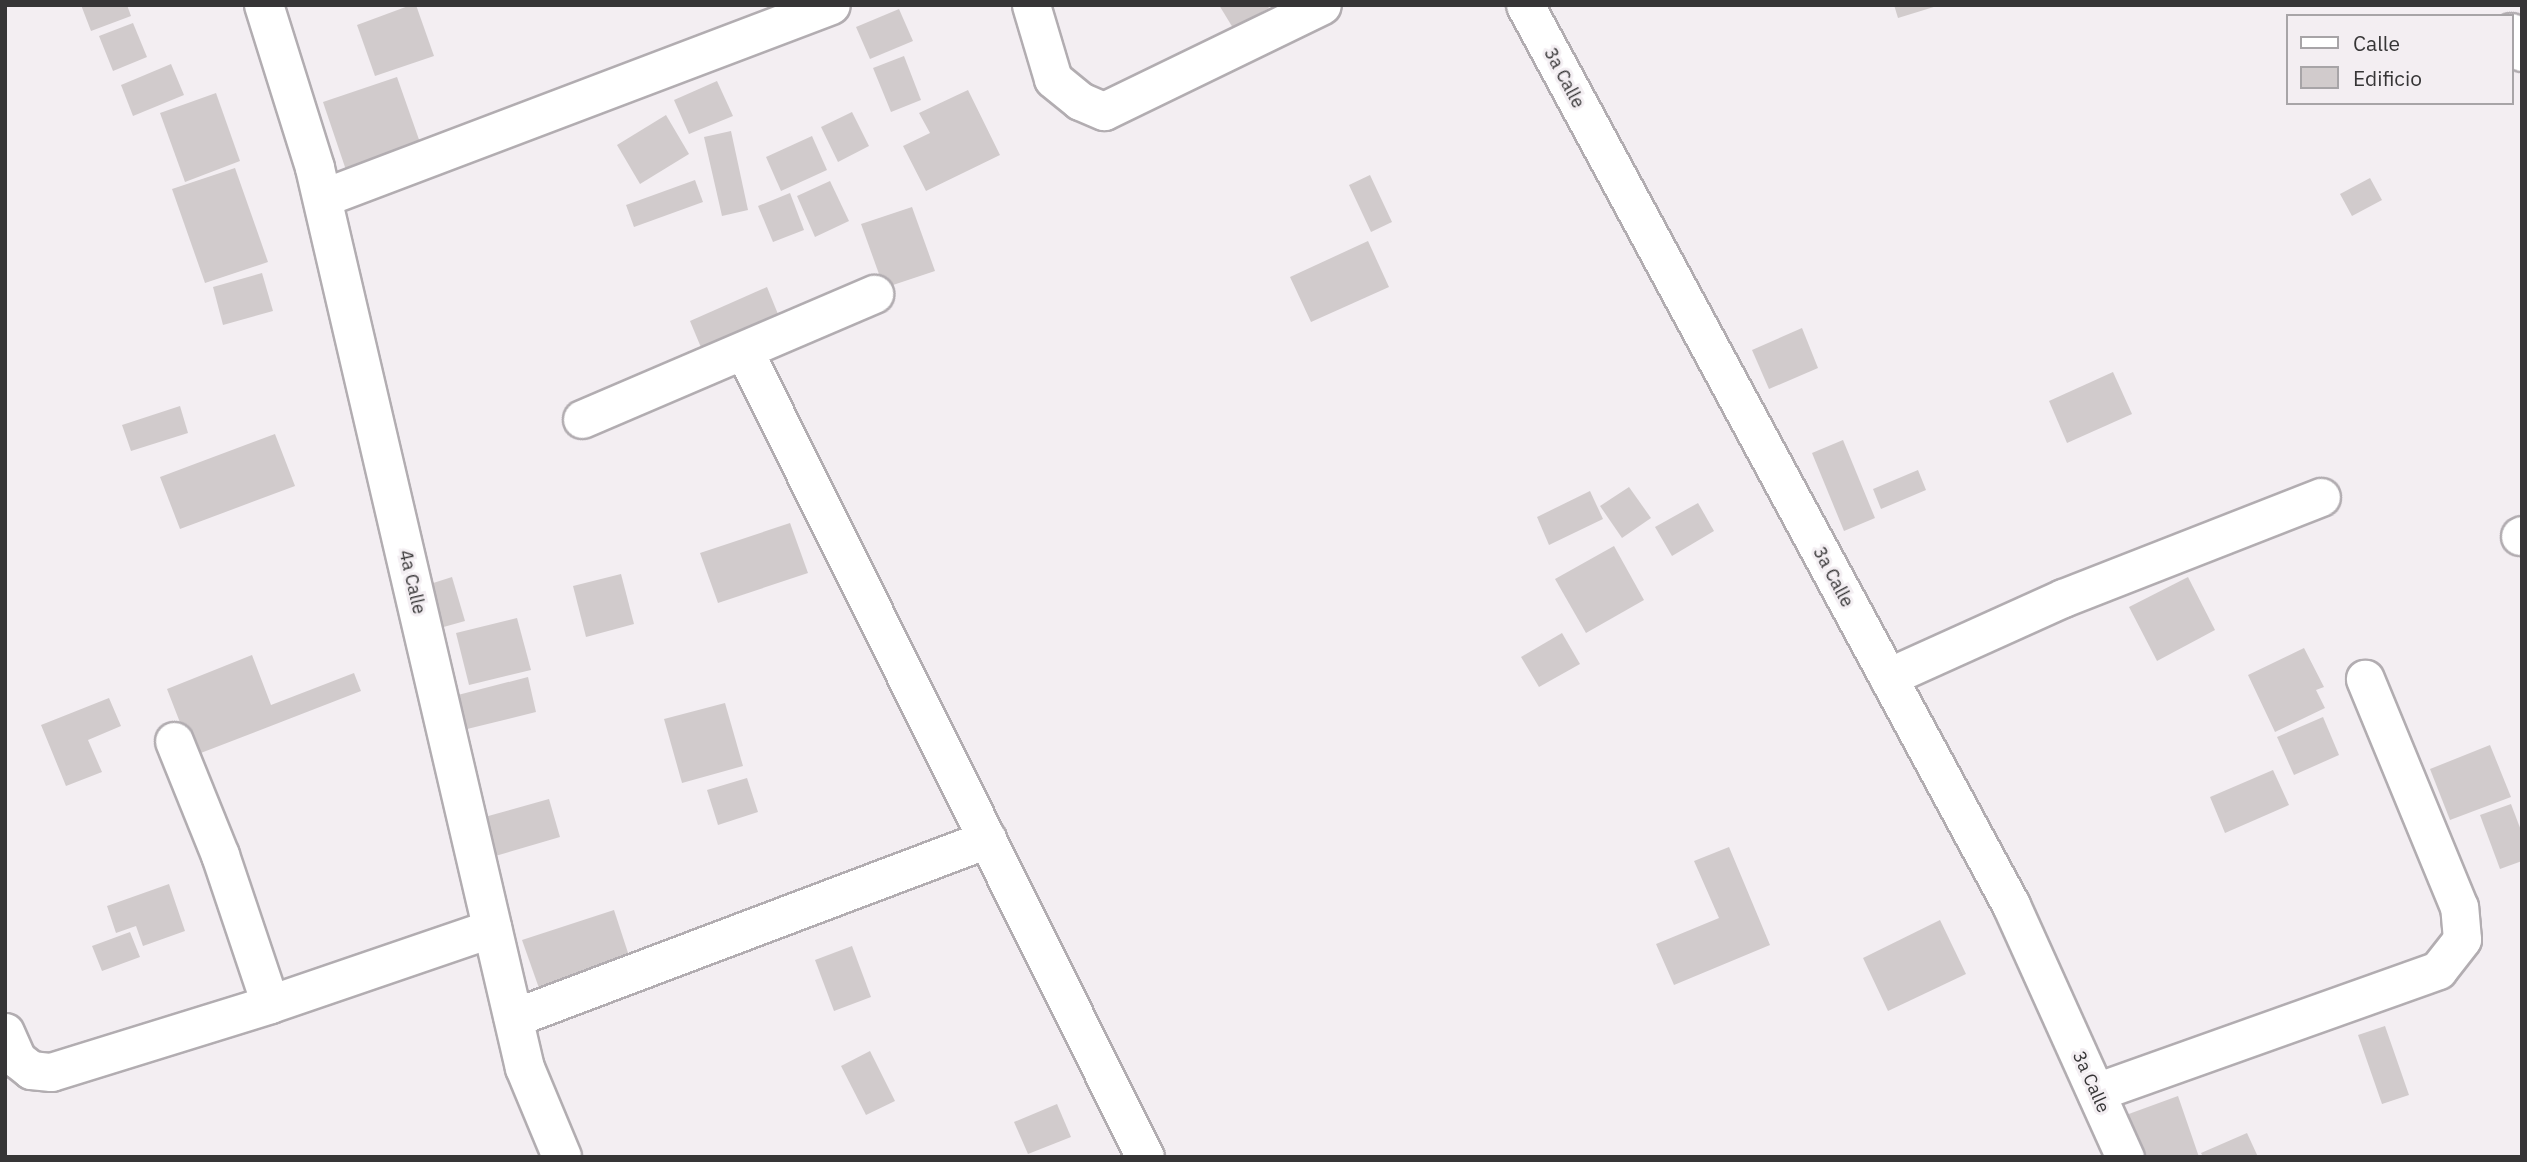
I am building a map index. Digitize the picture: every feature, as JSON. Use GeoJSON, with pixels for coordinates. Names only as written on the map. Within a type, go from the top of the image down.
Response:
{"type":"FeatureCollection","features":[{"type":"Feature","properties":{"kind":"street","name":"4a Calle"},"geometry":{"type":"LineString","coordinates":[[264,5],[322,198],[525,1068],[562,1157]]}},
{"type":"Feature","properties":{"kind":"street"},"geometry":{"type":"LineString","coordinates":[[322,198],[831,5]]}},
{"type":"Feature","properties":{"kind":"street"},"geometry":{"type":"LineString","coordinates":[[1031,5],[1053,79],[1080,101],[1104,111],[1322,5]]}},
{"type":"Feature","properties":{"kind":"street","name":"3a Calle"},"geometry":{"type":"LineString","coordinates":[[1525,5],[2011,905],[2125,1157]]}},
{"type":"Feature","properties":{"kind":"street"},"geometry":{"type":"LineString","coordinates":[[2513,36],[2522,52]]}},
{"type":"Feature","properties":{"kind":"street"},"geometry":{"type":"LineString","coordinates":[[582,419],[874,294]]}},
{"type":"Feature","properties":{"kind":"street"},"geometry":{"type":"LineString","coordinates":[[744,351],[1145,1157]]}},
{"type":"Feature","properties":{"kind":"street"},"geometry":{"type":"LineString","coordinates":[[1888,677],[2063,598],[2321,497]]}},
{"type":"Feature","properties":{"kind":"street"},"geometry":{"type":"LineString","coordinates":[[2096,1092],[2438,970],[2462,939],[2459,907],[2365,679]]}},
{"type":"Feature","properties":{"kind":"street"},"geometry":{"type":"LineString","coordinates":[[174,741],[220,855],[270,1004]]}},
{"type":"Feature","properties":{"kind":"street"},"geometry":{"type":"LineString","coordinates":[[513,1018],[987,839]]}},
{"type":"Feature","properties":{"kind":"street"},"geometry":{"type":"LineString","coordinates":[[5,1032],[18,1059],[31,1070],[51,1072],[270,1004],[492,928]]}},
{"type":"Feature","properties":{"kind":"building"},"geometry":{"type":"Polygon","coordinates":[[[81,5],[127,5],[131,16],[91,31],[81,5]]]}},
{"type":"Feature","properties":{"kind":"building"},"geometry":{"type":"Polygon","coordinates":[[[416,5],[434,56],[375,76],[357,25],[416,5]]]}},
{"type":"Feature","properties":{"kind":"building"},"geometry":{"type":"Polygon","coordinates":[[[1219,5],[1267,5],[1269,8],[1233,28],[1219,5]]]}},
{"type":"Feature","properties":{"kind":"building"},"geometry":{"type":"Polygon","coordinates":[[[1894,5],[1937,5],[1937,6],[1898,18],[1894,5]]]}},
{"type":"Feature","properties":{"kind":"building"},"geometry":{"type":"Polygon","coordinates":[[[899,9],[913,41],[870,59],[856,27],[899,9]]]}},
{"type":"Feature","properties":{"kind":"building"},"geometry":{"type":"Polygon","coordinates":[[[133,23],[147,57],[113,71],[99,36],[133,23]]]}},
{"type":"Feature","properties":{"kind":"building"},"geometry":{"type":"Polygon","coordinates":[[[904,56],[921,100],[891,112],[873,68],[904,56]]]}},
{"type":"Feature","properties":{"kind":"building"},"geometry":{"type":"Polygon","coordinates":[[[171,64],[184,95],[133,116],[121,85],[171,64]]]}},
{"type":"Feature","properties":{"kind":"building"},"geometry":{"type":"Polygon","coordinates":[[[397,77],[423,151],[348,176],[323,102],[397,77]]]}},
{"type":"Feature","properties":{"kind":"building"},"geometry":{"type":"Polygon","coordinates":[[[717,81],[733,116],[689,134],[674,100],[717,81]]]}},
{"type":"Feature","properties":{"kind":"building"},"geometry":{"type":"Polygon","coordinates":[[[968,90],[1000,155],[926,191],[903,146],[930,133],[919,113],[968,90]]]}},
{"type":"Feature","properties":{"kind":"building"},"geometry":{"type":"Polygon","coordinates":[[[216,93],[240,161],[185,182],[160,113],[216,93]]]}},
{"type":"Feature","properties":{"kind":"building"},"geometry":{"type":"Polygon","coordinates":[[[852,112],[869,146],[838,162],[821,127],[852,112]]]}},
{"type":"Feature","properties":{"kind":"building"},"geometry":{"type":"Polygon","coordinates":[[[666,115],[689,154],[640,184],[617,145],[666,115]]]}},
{"type":"Feature","properties":{"kind":"building"},"geometry":{"type":"Polygon","coordinates":[[[731,131],[748,210],[722,216],[704,137],[731,131]]]}},
{"type":"Feature","properties":{"kind":"building"},"geometry":{"type":"Polygon","coordinates":[[[812,136],[827,170],[781,191],[766,157],[812,136]]]}},
{"type":"Feature","properties":{"kind":"building"},"geometry":{"type":"Polygon","coordinates":[[[235,168],[268,262],[205,283],[172,189],[235,168]]]}},
{"type":"Feature","properties":{"kind":"building"},"geometry":{"type":"Polygon","coordinates":[[[1370,175],[1392,222],[1371,232],[1349,185],[1370,175]]]}},
{"type":"Feature","properties":{"kind":"building"},"geometry":{"type":"Polygon","coordinates":[[[2370,178],[2382,200],[2352,216],[2340,194],[2370,178]]]}},
{"type":"Feature","properties":{"kind":"building"},"geometry":{"type":"Polygon","coordinates":[[[695,180],[703,202],[634,227],[626,205],[695,180]]]}},
{"type":"Feature","properties":{"kind":"building"},"geometry":{"type":"Polygon","coordinates":[[[830,181],[849,221],[815,237],[797,196],[830,181]]]}},
{"type":"Feature","properties":{"kind":"building"},"geometry":{"type":"Polygon","coordinates":[[[790,193],[804,230],[773,242],[758,206],[790,193]]]}},
{"type":"Feature","properties":{"kind":"building"},"geometry":{"type":"Polygon","coordinates":[[[912,207],[935,271],[884,288],[861,224],[912,207]]]}},
{"type":"Feature","properties":{"kind":"building"},"geometry":{"type":"Polygon","coordinates":[[[1368,241],[1389,287],[1311,322],[1290,277],[1368,241]]]}},
{"type":"Feature","properties":{"kind":"building"},"geometry":{"type":"Polygon","coordinates":[[[262,273],[273,311],[223,325],[213,287],[262,273]]]}},
{"type":"Feature","properties":{"kind":"building"},"geometry":{"type":"Polygon","coordinates":[[[767,287],[782,324],[705,357],[690,321],[767,287]]]}},
{"type":"Feature","properties":{"kind":"building"},"geometry":{"type":"Polygon","coordinates":[[[1802,328],[1818,368],[1769,389],[1752,350],[1802,328]]]}},
{"type":"Feature","properties":{"kind":"building"},"geometry":{"type":"Polygon","coordinates":[[[2113,372],[2132,414],[2067,443],[2049,401],[2113,372]]]}},
{"type":"Feature","properties":{"kind":"building"},"geometry":{"type":"Polygon","coordinates":[[[180,406],[188,433],[131,451],[122,425],[180,406]]]}},
{"type":"Feature","properties":{"kind":"building"},"geometry":{"type":"Polygon","coordinates":[[[275,434],[295,486],[180,529],[160,477],[275,434]]]}},
{"type":"Feature","properties":{"kind":"building"},"geometry":{"type":"Polygon","coordinates":[[[1843,440],[1875,518],[1844,531],[1812,453],[1843,440]]]}},
{"type":"Feature","properties":{"kind":"building"},"geometry":{"type":"Polygon","coordinates":[[[1918,470],[1926,490],[1881,509],[1873,489],[1918,470]]]}},
{"type":"Feature","properties":{"kind":"building"},"geometry":{"type":"Polygon","coordinates":[[[1629,487],[1651,518],[1622,538],[1600,506],[1629,487]]]}},
{"type":"Feature","properties":{"kind":"building"},"geometry":{"type":"Polygon","coordinates":[[[1590,491],[1603,519],[1549,545],[1537,517],[1590,491]]]}},
{"type":"Feature","properties":{"kind":"building"},"geometry":{"type":"Polygon","coordinates":[[[1698,503],[1714,531],[1672,556],[1655,527],[1698,503]]]}},
{"type":"Feature","properties":{"kind":"building"},"geometry":{"type":"Polygon","coordinates":[[[790,523],[808,573],[718,603],[700,553],[790,523]]]}},
{"type":"Feature","properties":{"kind":"building"},"geometry":{"type":"Polygon","coordinates":[[[1614,546],[1644,600],[1586,633],[1555,579],[1614,546]]]}},
{"type":"Feature","properties":{"kind":"building"},"geometry":{"type":"Polygon","coordinates":[[[621,574],[634,624],[586,637],[573,586],[621,574]]]}},
{"type":"Feature","properties":{"kind":"building"},"geometry":{"type":"Polygon","coordinates":[[[452,577],[465,621],[440,628],[427,585],[452,577]]]}},
{"type":"Feature","properties":{"kind":"building"},"geometry":{"type":"Polygon","coordinates":[[[2188,577],[2215,630],[2157,661],[2129,607],[2188,577]]]}},
{"type":"Feature","properties":{"kind":"building"},"geometry":{"type":"Polygon","coordinates":[[[517,618],[531,670],[469,685],[456,633],[517,618]]]}},
{"type":"Feature","properties":{"kind":"building"},"geometry":{"type":"Polygon","coordinates":[[[1562,633],[1580,664],[1539,687],[1521,657],[1562,633]]]}},
{"type":"Feature","properties":{"kind":"building"},"geometry":{"type":"Polygon","coordinates":[[[2304,648],[2324,687],[2316,690],[2325,708],[2275,732],[2248,675],[2304,648]]]}},
{"type":"Feature","properties":{"kind":"building"},"geometry":{"type":"Polygon","coordinates":[[[252,655],[271,705],[354,673],[361,691],[193,756],[167,689],[252,655]]]}},
{"type":"Feature","properties":{"kind":"building"},"geometry":{"type":"Polygon","coordinates":[[[528,677],[536,712],[463,730],[454,696],[528,677]]]}},
{"type":"Feature","properties":{"kind":"building"},"geometry":{"type":"Polygon","coordinates":[[[109,698],[121,726],[88,740],[102,772],[66,786],[41,725],[109,698]]]}},
{"type":"Feature","properties":{"kind":"building"},"geometry":{"type":"Polygon","coordinates":[[[725,703],[743,766],[682,783],[664,719],[725,703]]]}},
{"type":"Feature","properties":{"kind":"building"},"geometry":{"type":"Polygon","coordinates":[[[2323,717],[2339,755],[2294,775],[2277,737],[2323,717]]]}},
{"type":"Feature","properties":{"kind":"building"},"geometry":{"type":"Polygon","coordinates":[[[2490,745],[2511,797],[2450,820],[2430,769],[2490,745]]]}},
{"type":"Feature","properties":{"kind":"building"},"geometry":{"type":"Polygon","coordinates":[[[2273,770],[2289,805],[2225,833],[2210,797],[2273,770]]]}},
{"type":"Feature","properties":{"kind":"building"},"geometry":{"type":"Polygon","coordinates":[[[747,778],[758,812],[718,825],[707,790],[747,778]]]}},
{"type":"Feature","properties":{"kind":"building"},"geometry":{"type":"Polygon","coordinates":[[[549,799],[560,837],[492,857],[481,818],[549,799]]]}},
{"type":"Feature","properties":{"kind":"building"},"geometry":{"type":"Polygon","coordinates":[[[2511,804],[2522,833],[2522,861],[2500,869],[2480,815],[2511,804]]]}},
{"type":"Feature","properties":{"kind":"building"},"geometry":{"type":"Polygon","coordinates":[[[1729,847],[1770,945],[1674,985],[1656,944],[1719,918],[1694,861],[1729,847]]]}},
{"type":"Feature","properties":{"kind":"building"},"geometry":{"type":"Polygon","coordinates":[[[169,884],[185,931],[143,946],[136,926],[116,933],[107,906],[169,884]]]}},
{"type":"Feature","properties":{"kind":"building"},"geometry":{"type":"Polygon","coordinates":[[[614,910],[631,962],[540,991],[522,940],[614,910]]]}},
{"type":"Feature","properties":{"kind":"building"},"geometry":{"type":"Polygon","coordinates":[[[1940,920],[1966,974],[1888,1011],[1863,958],[1940,920]]]}},
{"type":"Feature","properties":{"kind":"building"},"geometry":{"type":"Polygon","coordinates":[[[130,932],[140,957],[102,971],[92,946],[130,932]]]}},
{"type":"Feature","properties":{"kind":"building"},"geometry":{"type":"Polygon","coordinates":[[[852,946],[871,997],[834,1011],[815,960],[852,946]]]}},
{"type":"Feature","properties":{"kind":"building"},"geometry":{"type":"Polygon","coordinates":[[[2385,1026],[2409,1095],[2382,1104],[2358,1035],[2385,1026]]]}},
{"type":"Feature","properties":{"kind":"building"},"geometry":{"type":"Polygon","coordinates":[[[870,1051],[895,1101],[866,1115],[841,1066],[870,1051]]]}},
{"type":"Feature","properties":{"kind":"building"},"geometry":{"type":"Polygon","coordinates":[[[2178,1096],[2199,1157],[2141,1157],[2126,1115],[2178,1096]]]}},
{"type":"Feature","properties":{"kind":"building"},"geometry":{"type":"Polygon","coordinates":[[[1057,1104],[1071,1137],[1028,1154],[1014,1122],[1057,1104]]]}},
{"type":"Feature","properties":{"kind":"building"},"geometry":{"type":"Polygon","coordinates":[[[2247,1133],[2258,1157],[2203,1157],[2201,1153],[2247,1133]]]}}]}
